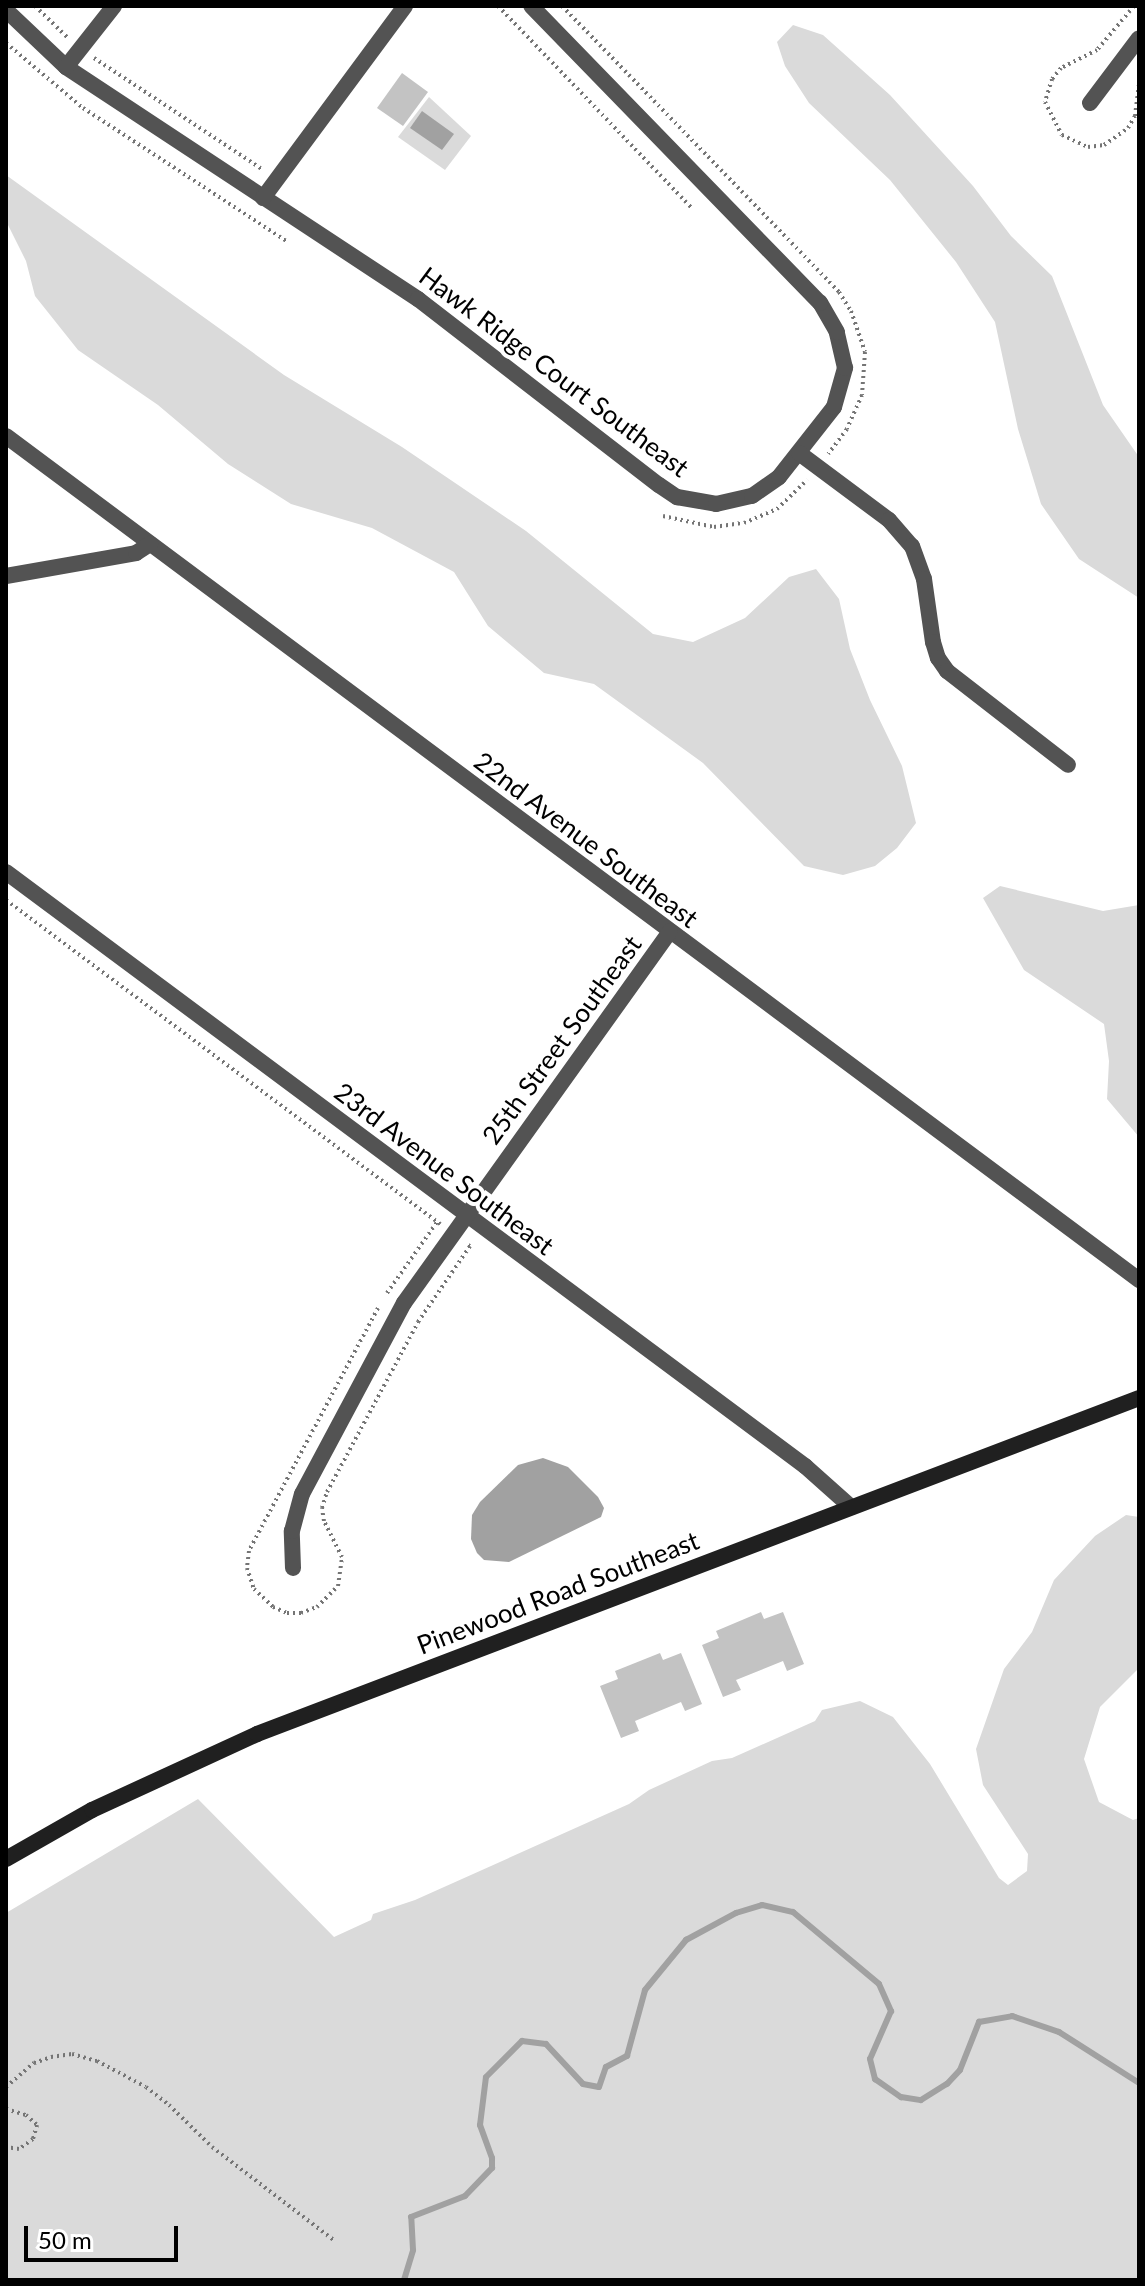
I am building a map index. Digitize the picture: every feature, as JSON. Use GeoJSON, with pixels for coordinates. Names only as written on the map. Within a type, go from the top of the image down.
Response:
{"type":"FeatureCollection","features":[{"type":"Feature","properties":{"kind":"street"},"geometry":{"type":"LineString","coordinates":[[66,67],[114,6]]}},
{"type":"Feature","properties":{"kind":"street"},"geometry":{"type":"LineString","coordinates":[[263,198],[405,6]]}},
{"type":"Feature","properties":{"kind":"street","name":"Hawk Ridge Court Southeast"},"geometry":{"type":"LineString","coordinates":[[6,10],[66,67],[461,330],[677,497],[716,504],[752,496],[779,477],[834,407],[845,368],[843,349],[829,317],[531,6]]}},
{"type":"Feature","properties":{"kind":"street"},"geometry":{"type":"LineString","coordinates":[[1090,103],[1139,38]]}},
{"type":"Feature","properties":{"kind":"street","name":"22nd Avenue Southeast"},"geometry":{"type":"LineString","coordinates":[[6,436],[1139,1280]]}},
{"type":"Feature","properties":{"kind":"street"},"geometry":{"type":"LineString","coordinates":[[799,453],[889,520],[912,546],[924,579],[933,642],[938,658],[947,671],[1068,765]]}},
{"type":"Feature","properties":{"kind":"street"},"geometry":{"type":"LineString","coordinates":[[6,576],[136,553],[150,544]]}},
{"type":"Feature","properties":{"kind":"street","name":"23rd Avenue Southeast"},"geometry":{"type":"LineString","coordinates":[[6,872],[805,1466],[851,1507]]}},
{"type":"Feature","properties":{"kind":"street","name":"25th Street Southeast"},"geometry":{"type":"LineString","coordinates":[[293,1568],[292,1531],[302,1494],[404,1303],[670,932]]}},
{"type":"Feature","properties":{"kind":"street","name":"Pinewood Road Southeast"},"geometry":{"type":"LineString","coordinates":[[6,1859],[92,1810],[257,1734],[1139,1398]]}},
{"type":"Feature","properties":{"kind":"path"},"geometry":{"type":"LineString","coordinates":[[35,6],[81,50],[277,180]]}},
{"type":"Feature","properties":{"kind":"path"},"geometry":{"type":"LineString","coordinates":[[498,6],[691,207]]}},
{"type":"Feature","properties":{"kind":"path"},"geometry":{"type":"LineString","coordinates":[[6,43],[83,108],[288,242]]}},
{"type":"Feature","properties":{"kind":"path"},"geometry":{"type":"LineString","coordinates":[[6,900],[437,1222]]}},
{"type":"Feature","properties":{"kind":"path"},"geometry":{"type":"LineString","coordinates":[[6,2087],[34,2063],[51,2057],[72,2054],[97,2061],[146,2087],[212,2147],[335,2241]]}},
{"type":"Feature","properties":{"kind":"path"},"geometry":{"type":"LineString","coordinates":[[6,2109],[26,2115],[37,2125],[33,2139],[19,2149],[6,2147]]}},
{"type":"Feature","properties":{"kind":"shaded area"},"geometry":{"type":"Polygon","coordinates":[[[793,25],[823,35],[890,95],[973,186],[1011,236],[1052,276],[1103,405],[1139,457],[1139,598],[1079,559],[1041,504],[1018,429],[995,322],[956,262],[890,180],[809,103],[785,66],[777,42],[793,25]]]}},
{"type":"Feature","properties":{"kind":"shaded area"},"geometry":{"type":"Polygon","coordinates":[[[429,97],[471,136],[445,170],[398,137],[429,97]]]}},
{"type":"Feature","properties":{"kind":"shaded area"},"geometry":{"type":"Polygon","coordinates":[[[422,111],[454,134],[442,150],[410,128],[422,111]]]}},
{"type":"Feature","properties":{"kind":"shaded area"},"geometry":{"type":"Polygon","coordinates":[[[6,175],[284,375],[402,447],[526,531],[653,634],[693,642],[745,618],[789,577],[816,569],[839,599],[850,649],[870,700],[902,766],[916,823],[897,848],[875,866],[843,875],[804,866],[703,763],[594,684],[544,673],[488,626],[454,572],[372,528],[291,504],[228,464],[158,405],[78,350],[35,296],[26,261],[6,221],[6,175]]]}},
{"type":"Feature","properties":{"kind":"shaded area"},"geometry":{"type":"Polygon","coordinates":[[[1000,886],[1103,911],[1139,905],[1139,1137],[1107,1099],[1109,1061],[1104,1024],[1024,970],[983,898],[1000,886]]]}},
{"type":"Feature","properties":{"kind":"shaded area"},"geometry":{"type":"Polygon","coordinates":[[[543,1458],[568,1467],[598,1497],[604,1508],[601,1517],[509,1562],[484,1560],[471,1539],[472,1515],[480,1502],[518,1465],[543,1458]]]}},
{"type":"Feature","properties":{"kind":"shaded area"},"geometry":{"type":"Polygon","coordinates":[[[1126,1515],[1139,1517],[1139,1668],[1100,1707],[1084,1759],[1099,1802],[1133,1820],[1139,1818],[1139,2280],[6,2280],[6,1913],[198,1799],[334,1937],[371,1920],[373,1914],[415,1900],[629,1804],[649,1790],[712,1761],[732,1758],[815,1721],[822,1710],[860,1701],[893,1717],[930,1764],[999,1878],[1008,1885],[1027,1871],[1028,1854],[983,1785],[976,1749],[1004,1669],[1032,1632],[1054,1580],[1095,1536],[1126,1515]]]}},
{"type":"Feature","properties":{"kind":"building"},"geometry":{"type":"Polygon","coordinates":[[[402,73],[428,92],[403,126],[377,108],[402,73]]]}},
{"type":"Feature","properties":{"kind":"building"},"geometry":{"type":"Polygon","coordinates":[[[761,1612],[764,1619],[783,1612],[804,1664],[787,1671],[783,1661],[736,1680],[741,1690],[723,1697],[702,1645],[719,1638],[716,1631],[761,1612]]]}},
{"type":"Feature","properties":{"kind":"building"},"geometry":{"type":"Polygon","coordinates":[[[660,1653],[663,1660],[681,1653],[702,1704],[685,1711],[681,1702],[635,1721],[639,1731],[621,1738],[600,1686],[618,1679],[615,1671],[660,1653]]]}},
{"type":"Feature","properties":{"kind":"waterway"},"geometry":{"type":"LineString","coordinates":[[404,2280],[413,2250],[411,2217],[465,2196],[492,2168],[492,2158],[480,2125],[486,2077],[522,2041],[546,2044],[583,2084],[599,2087],[606,2067],[627,2056],[645,1990],[686,1940],[736,1913],[762,1905],[793,1912],[879,1984],[891,2011],[870,2059],[875,2079],[901,2097],[921,2100],[947,2084],[960,2070],[979,2022],[1012,2016],[1059,2032],[1139,2083]]}}]}
